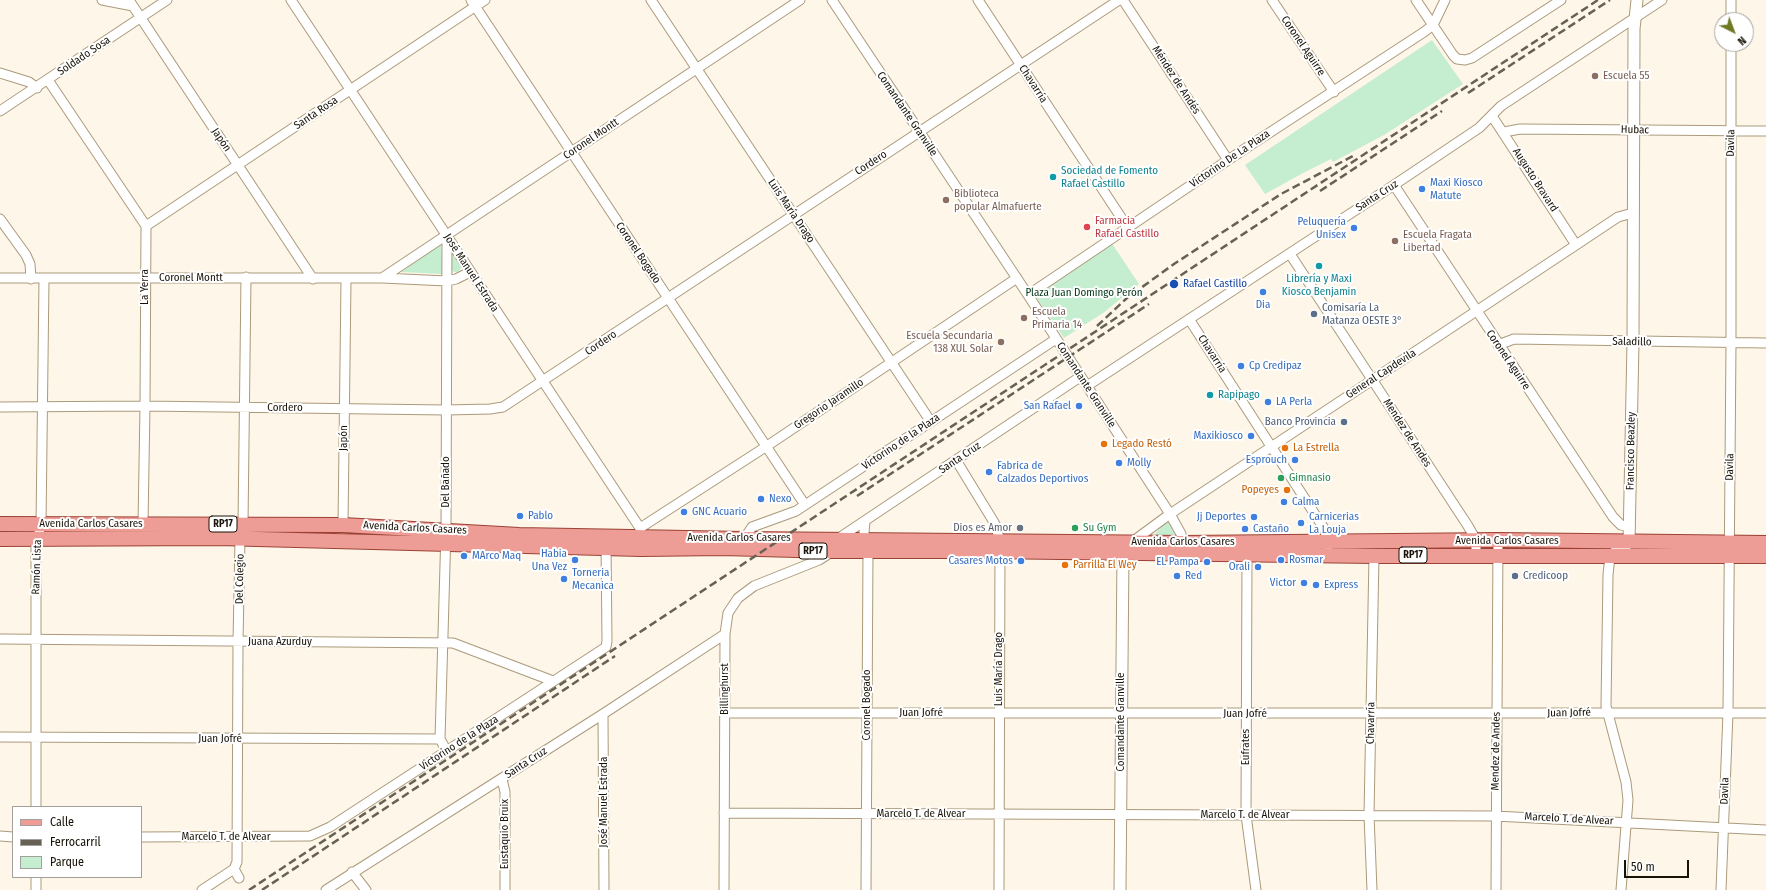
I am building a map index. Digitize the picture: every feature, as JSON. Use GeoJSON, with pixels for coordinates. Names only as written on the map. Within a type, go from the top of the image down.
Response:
{"type":"FeatureCollection","features":[{"type":"Feature","properties":{"kind":"main road","name":"Avenida Carlos Casares"},"geometry":{"type":"LineString","coordinates":[[0,524],[344,525],[445,536]]}},
{"type":"Feature","properties":{"kind":"main road","name":"Avenida Carlos Casares"},"geometry":{"type":"LineString","coordinates":[[0,539],[240,539],[445,536],[606,542],[641,538],[839,538],[867,546]]}},
{"type":"Feature","properties":{"kind":"main road","name":"Avenida Carlos Casares"},"geometry":{"type":"LineString","coordinates":[[641,538],[723,548],[833,552],[867,546],[1000,547],[1123,553],[1182,548],[1328,548],[1374,556],[1610,556],[1729,550],[1766,543]]}},
{"type":"Feature","properties":{"kind":"main road","name":"Avenida Carlos Casares"},"geometry":{"type":"LineString","coordinates":[[1000,547],[1132,542],[1247,555],[1328,548],[1498,540],[1629,543],[1729,550],[1766,556]]}},
{"type":"Feature","properties":{"kind":"street"},"geometry":{"type":"LineString","coordinates":[[102,0],[131,3]]}},
{"type":"Feature","properties":{"kind":"street","name":"Soldado Sosa"},"geometry":{"type":"LineString","coordinates":[[0,111],[37,88],[168,0]]}},
{"type":"Feature","properties":{"kind":"street","name":"José Manuel Estrada"},"geometry":{"type":"LineString","coordinates":[[291,0],[543,382],[641,538]]}},
{"type":"Feature","properties":{"kind":"street","name":"Santa Rosa"},"geometry":{"type":"LineString","coordinates":[[146,226],[351,90],[473,3],[485,0]]}},
{"type":"Feature","properties":{"kind":"street","name":"Luis María Drago"},"geometry":{"type":"LineString","coordinates":[[651,0],[931,422]]}},
{"type":"Feature","properties":{"kind":"street","name":"Coronel Montt"},"geometry":{"type":"LineString","coordinates":[[382,278],[800,0]]}},
{"type":"Feature","properties":{"kind":"street","name":"Comandante Granville"},"geometry":{"type":"LineString","coordinates":[[832,0],[1028,295],[1170,514],[1181,534],[1182,548]]}},
{"type":"Feature","properties":{"kind":"street","name":"Chavarría"},"geometry":{"type":"LineString","coordinates":[[978,0],[1128,228]]}},
{"type":"Feature","properties":{"kind":"street","name":"Cordero"},"geometry":{"type":"LineString","coordinates":[[0,407],[145,406],[446,410],[497,409],[543,382],[794,214],[1119,0]]}},
{"type":"Feature","properties":{"kind":"street","name":"Méndez de Andés"},"geometry":{"type":"LineString","coordinates":[[1123,0],[1228,160]]}},
{"type":"Feature","properties":{"kind":"street","name":"Coronel Aguirre"},"geometry":{"type":"LineString","coordinates":[[1272,0],[1334,92]]}},
{"type":"Feature","properties":{"kind":"street"},"geometry":{"type":"LineString","coordinates":[[1416,0],[1453,55],[1457,59],[1465,60],[1472,58],[1555,2]]}},
{"type":"Feature","properties":{"kind":"street"},"geometry":{"type":"LineString","coordinates":[[1433,25],[1445,0]]}},
{"type":"Feature","properties":{"kind":"street","name":"Francisco Beazley"},"geometry":{"type":"LineString","coordinates":[[1629,543],[1633,342],[1635,18],[1637,0]]}},
{"type":"Feature","properties":{"kind":"street","name":"Santa Cruz"},"geometry":{"type":"LineString","coordinates":[[1087,386],[1290,254],[1479,128],[1501,106],[1662,0]]}},
{"type":"Feature","properties":{"kind":"street"},"geometry":{"type":"LineString","coordinates":[[1731,0],[1731,12]]}},
{"type":"Feature","properties":{"kind":"street","name":"Japón"},"geometry":{"type":"LineString","coordinates":[[131,3],[314,279]]}},
{"type":"Feature","properties":{"kind":"street","name":"Coronel Bogado"},"geometry":{"type":"LineString","coordinates":[[473,3],[571,153],[806,505]]}},
{"type":"Feature","properties":{"kind":"street","name":"Victorino De La Plaza"},"geometry":{"type":"LineString","coordinates":[[1028,295],[1228,160],[1334,92],[1433,25]]}},
{"type":"Feature","properties":{"kind":"street","name":"Davila"},"geometry":{"type":"LineString","coordinates":[[1721,890],[1728,713],[1731,342],[1731,52]]}},
{"type":"Feature","properties":{"kind":"street"},"geometry":{"type":"LineString","coordinates":[[0,73],[25,80],[37,88]]}},
{"type":"Feature","properties":{"kind":"street"},"geometry":{"type":"LineString","coordinates":[[48,80],[146,226]]}},
{"type":"Feature","properties":{"kind":"street","name":"Augusto Bravard"},"geometry":{"type":"LineString","coordinates":[[1492,116],[1504,132],[1576,245]]}},
{"type":"Feature","properties":{"kind":"street","name":"Hubac"},"geometry":{"type":"LineString","coordinates":[[1504,132],[1520,129],[1766,131]]}},
{"type":"Feature","properties":{"kind":"street","name":"Coronel Aguirre"},"geometry":{"type":"LineString","coordinates":[[1394,185],[1476,312],[1613,517],[1621,525],[1630,527]]}},
{"type":"Feature","properties":{"kind":"street","name":"General Capdevila"},"geometry":{"type":"LineString","coordinates":[[1132,542],[1170,514],[1618,217],[1633,213]]}},
{"type":"Feature","properties":{"kind":"street"},"geometry":{"type":"LineString","coordinates":[[0,219],[26,255],[30,264],[31,279]]}},
{"type":"Feature","properties":{"kind":"street","name":"La Yerra"},"geometry":{"type":"LineString","coordinates":[[142,524],[145,406],[146,226]]}},
{"type":"Feature","properties":{"kind":"street","name":"Del Bañado"},"geometry":{"type":"LineString","coordinates":[[440,739],[445,536],[446,236]]}},
{"type":"Feature","properties":{"kind":"street","name":"Mendez de Andes"},"geometry":{"type":"LineString","coordinates":[[1290,254],[1476,540]]}},
{"type":"Feature","properties":{"kind":"street","name":"Coronel Montt"},"geometry":{"type":"LineString","coordinates":[[0,278],[246,278],[346,280],[382,278],[447,281],[456,279],[470,272]]}},
{"type":"Feature","properties":{"kind":"street","name":"Del Colegio"},"geometry":{"type":"LineString","coordinates":[[234,869],[237,862],[238,837],[238,642],[240,539],[243,524],[246,278]]}},
{"type":"Feature","properties":{"kind":"street","name":"Gregorio Jaramillo"},"geometry":{"type":"LineString","coordinates":[[641,538],[767,446],[1016,278]]}},
{"type":"Feature","properties":{"kind":"street","name":"Ramón Lista"},"geometry":{"type":"LineString","coordinates":[[36,806],[37,538],[41,525],[44,407],[44,279]]}},
{"type":"Feature","properties":{"kind":"street","name":"Japón"},"geometry":{"type":"LineString","coordinates":[[344,525],[346,280]]}},
{"type":"Feature","properties":{"kind":"street","name":"Chavarría"},"geometry":{"type":"LineString","coordinates":[[1189,319],[1325,530],[1328,548]]}},
{"type":"Feature","properties":{"kind":"street","name":"Victorino de la Plaza"},"geometry":{"type":"LineString","coordinates":[[744,539],[752,527],[796,512],[1056,339]]}},
{"type":"Feature","properties":{"kind":"street","name":"Saladillo"},"geometry":{"type":"LineString","coordinates":[[1498,345],[1514,339],[1766,343]]}},
{"type":"Feature","properties":{"kind":"street","name":"Santa Cruz"},"geometry":{"type":"LineString","coordinates":[[839,538],[1080,377]]}},
{"type":"Feature","properties":{"kind":"street","name":"Luis María Drago"},"geometry":{"type":"LineString","coordinates":[[956,460],[995,524],[1000,547],[999,890]]}},
{"type":"Feature","properties":{"kind":"street","name":"Coronel Bogado"},"geometry":{"type":"LineString","coordinates":[[865,521],[864,533],[867,546],[866,890]]}},
{"type":"Feature","properties":{"kind":"street"},"geometry":{"type":"LineString","coordinates":[[1476,540],[1476,555]]}},
{"type":"Feature","properties":{"kind":"street","name":"Mendez de Andes"},"geometry":{"type":"LineString","coordinates":[[1496,890],[1498,540]]}},
{"type":"Feature","properties":{"kind":"street","name":"Victorino de la Plaza"},"geometry":{"type":"LineString","coordinates":[[310,836],[330,827],[606,647],[606,542]]}},
{"type":"Feature","properties":{"kind":"street"},"geometry":{"type":"LineString","coordinates":[[1621,890],[1627,791],[1607,712],[1608,575],[1610,556],[1629,543]]}},
{"type":"Feature","properties":{"kind":"street","name":"Billinghurst"},"geometry":{"type":"LineString","coordinates":[[724,890],[725,634],[728,613],[732,606],[746,591],[819,560],[833,552]]}},
{"type":"Feature","properties":{"kind":"street","name":"Comandante Granville"},"geometry":{"type":"LineString","coordinates":[[1120,890],[1123,553]]}},
{"type":"Feature","properties":{"kind":"street","name":"Eufrates"},"geometry":{"type":"LineString","coordinates":[[1247,555],[1246,815],[1256,890]]}},
{"type":"Feature","properties":{"kind":"street","name":"Chavarría"},"geometry":{"type":"LineString","coordinates":[[1372,890],[1370,815],[1374,556]]}},
{"type":"Feature","properties":{"kind":"street","name":"Santa Cruz"},"geometry":{"type":"LineString","coordinates":[[326,890],[352,872],[502,779],[725,634]]}},
{"type":"Feature","properties":{"kind":"street","name":"Juana Azurduy"},"geometry":{"type":"LineString","coordinates":[[0,639],[238,642],[443,642],[460,645],[553,681]]}},
{"type":"Feature","properties":{"kind":"street","name":"Juan Jofré"},"geometry":{"type":"LineString","coordinates":[[724,713],[1766,713]]}},
{"type":"Feature","properties":{"kind":"street","name":"José Manuel Estrada"},"geometry":{"type":"LineString","coordinates":[[603,714],[604,890]]}},
{"type":"Feature","properties":{"kind":"street","name":"Juan Jofré"},"geometry":{"type":"LineString","coordinates":[[0,737],[440,739]]}},
{"type":"Feature","properties":{"kind":"street"},"geometry":{"type":"LineString","coordinates":[[440,739],[446,750]]}},
{"type":"Feature","properties":{"kind":"street","name":"Eustaquio Bruix"},"geometry":{"type":"LineString","coordinates":[[502,779],[505,792],[505,890]]}},
{"type":"Feature","properties":{"kind":"street","name":"Marcelo T. de Alvear"},"geometry":{"type":"LineString","coordinates":[[724,813],[1496,816],[1766,830]]}},
{"type":"Feature","properties":{"kind":"street"},"geometry":{"type":"LineString","coordinates":[[0,836],[12,836]]}},
{"type":"Feature","properties":{"kind":"street","name":"Marcelo T. de Alvear"},"geometry":{"type":"LineString","coordinates":[[142,837],[310,836]]}},
{"type":"Feature","properties":{"kind":"street"},"geometry":{"type":"LineString","coordinates":[[202,890],[234,869],[239,878]]}},
{"type":"Feature","properties":{"kind":"street"},"geometry":{"type":"LineString","coordinates":[[352,872],[366,890]]}},
{"type":"Feature","properties":{"kind":"street"},"geometry":{"type":"LineString","coordinates":[[36,878],[36,890]]}},
{"type":"Feature","properties":{"kind":"green space"},"geometry":{"type":"Polygon","coordinates":[[[1432,40],[1463,84],[1384,135],[1333,162],[1331,159],[1265,194],[1245,165],[1432,40]]]}},
{"type":"Feature","properties":{"kind":"green space","name":"Plaza Juan Domingo Perón"},"geometry":{"type":"Polygon","coordinates":[[[1111,242],[1139,284],[1103,313],[1064,338],[1034,294],[1111,242]]]}},
{"type":"Feature","properties":{"kind":"green space"},"geometry":{"type":"Polygon","coordinates":[[[441,244],[443,274],[401,272],[441,244]]]}},
{"type":"Feature","properties":{"kind":"green space"},"geometry":{"type":"Polygon","coordinates":[[[452,251],[462,266],[458,273],[452,271],[450,252],[452,251]]]}},
{"type":"Feature","properties":{"kind":"green space"},"geometry":{"type":"Polygon","coordinates":[[[1166,522],[1169,523],[1176,532],[1174,535],[1158,538],[1155,534],[1166,522]]]}},
{"type":"Feature","properties":{"kind":"railway"},"geometry":{"type":"LineString","coordinates":[[249,890],[1598,0]]}},
{"type":"Feature","properties":{"kind":"railway"},"geometry":{"type":"LineString","coordinates":[[1468,93],[1610,0]]}},
{"type":"Feature","properties":{"kind":"railway"},"geometry":{"type":"LineString","coordinates":[[1320,191],[1442,111]]}},
{"type":"Feature","properties":{"kind":"railway"},"geometry":{"type":"LineString","coordinates":[[1097,326],[1127,298],[1174,264],[1281,194],[1353,156]]}},
{"type":"Feature","properties":{"kind":"railway"},"geometry":{"type":"LineString","coordinates":[[857,496],[1149,304]]}},
{"type":"Feature","properties":{"kind":"railway"},"geometry":{"type":"LineString","coordinates":[[262,890],[615,656]]}},
{"type":"Feature","properties":{"kind":"place","name":"Escuela 55"},"geometry":{"type":"Point","coordinates":[1595,76]}},
{"type":"Feature","properties":{"kind":"place","name":"Sociedad de Fomento Rafael Castillo"},"geometry":{"type":"Point","coordinates":[1053,177]}},
{"type":"Feature","properties":{"kind":"place","name":"Maxi Kiosco Matute"},"geometry":{"type":"Point","coordinates":[1422,189]}},
{"type":"Feature","properties":{"kind":"place","name":"Biblioteca popular Almafuerte"},"geometry":{"type":"Point","coordinates":[946,200]}},
{"type":"Feature","properties":{"kind":"place","name":"Farmacia Rafael Castillo"},"geometry":{"type":"Point","coordinates":[1087,227]}},
{"type":"Feature","properties":{"kind":"place","name":"Peluquería Unisex"},"geometry":{"type":"Point","coordinates":[1354,228]}},
{"type":"Feature","properties":{"kind":"place","name":"Escuela Fragata Libertad"},"geometry":{"type":"Point","coordinates":[1395,241]}},
{"type":"Feature","properties":{"kind":"place","name":"Librería y Maxi Kiosco Benjamin"},"geometry":{"type":"Point","coordinates":[1319,266]}},
{"type":"Feature","properties":{"kind":"place","name":"Rafael Castillo"},"geometry":{"type":"Point","coordinates":[1174,284]}},
{"type":"Feature","properties":{"kind":"place","name":"Dia"},"geometry":{"type":"Point","coordinates":[1263,292]}},
{"type":"Feature","properties":{"kind":"place","name":"Comisaría La Matanza OESTE 3°"},"geometry":{"type":"Point","coordinates":[1314,314]}},
{"type":"Feature","properties":{"kind":"place","name":"Escuela Primaria 14"},"geometry":{"type":"Point","coordinates":[1024,318]}},
{"type":"Feature","properties":{"kind":"place","name":"Escuela Secundaria 138 XUL Solar"},"geometry":{"type":"Point","coordinates":[1001,342]}},
{"type":"Feature","properties":{"kind":"place","name":"Cp Credipaz"},"geometry":{"type":"Point","coordinates":[1241,366]}},
{"type":"Feature","properties":{"kind":"place","name":"Rapipago"},"geometry":{"type":"Point","coordinates":[1210,395]}},
{"type":"Feature","properties":{"kind":"place","name":"LA Perla"},"geometry":{"type":"Point","coordinates":[1268,402]}},
{"type":"Feature","properties":{"kind":"place","name":"San Rafael"},"geometry":{"type":"Point","coordinates":[1079,406]}},
{"type":"Feature","properties":{"kind":"place","name":"Banco Provincia"},"geometry":{"type":"Point","coordinates":[1344,422]}},
{"type":"Feature","properties":{"kind":"place","name":"Maxikiosco"},"geometry":{"type":"Point","coordinates":[1251,436]}},
{"type":"Feature","properties":{"kind":"place","name":"Legado Restó"},"geometry":{"type":"Point","coordinates":[1104,444]}},
{"type":"Feature","properties":{"kind":"place","name":"La Estrella"},"geometry":{"type":"Point","coordinates":[1285,448]}},
{"type":"Feature","properties":{"kind":"place","name":"Esprouch"},"geometry":{"type":"Point","coordinates":[1295,460]}},
{"type":"Feature","properties":{"kind":"place","name":"Molly"},"geometry":{"type":"Point","coordinates":[1119,463]}},
{"type":"Feature","properties":{"kind":"place","name":"Fabrica de Calzados Deportivos"},"geometry":{"type":"Point","coordinates":[989,472]}},
{"type":"Feature","properties":{"kind":"place","name":"Gimnasio"},"geometry":{"type":"Point","coordinates":[1281,478]}},
{"type":"Feature","properties":{"kind":"place","name":"Popeyes"},"geometry":{"type":"Point","coordinates":[1287,490]}},
{"type":"Feature","properties":{"kind":"place","name":"Nexo"},"geometry":{"type":"Point","coordinates":[761,499]}},
{"type":"Feature","properties":{"kind":"place","name":"Calma"},"geometry":{"type":"Point","coordinates":[1284,502]}},
{"type":"Feature","properties":{"kind":"place","name":"GNC Acuario"},"geometry":{"type":"Point","coordinates":[684,512]}},
{"type":"Feature","properties":{"kind":"place","name":"Pablo"},"geometry":{"type":"Point","coordinates":[520,516]}},
{"type":"Feature","properties":{"kind":"place","name":"Jj Deportes"},"geometry":{"type":"Point","coordinates":[1254,517]}},
{"type":"Feature","properties":{"kind":"place","name":"Carnicerias La Louja"},"geometry":{"type":"Point","coordinates":[1301,523]}},
{"type":"Feature","properties":{"kind":"place","name":"Dios es Amor"},"geometry":{"type":"Point","coordinates":[1020,528]}},
{"type":"Feature","properties":{"kind":"place","name":"Su Gym"},"geometry":{"type":"Point","coordinates":[1075,528]}},
{"type":"Feature","properties":{"kind":"place","name":"Castaño"},"geometry":{"type":"Point","coordinates":[1245,529]}},
{"type":"Feature","properties":{"kind":"place","name":"MArco Maq"},"geometry":{"type":"Point","coordinates":[464,556]}},
{"type":"Feature","properties":{"kind":"place","name":"Habia Una Vez"},"geometry":{"type":"Point","coordinates":[575,560]}},
{"type":"Feature","properties":{"kind":"place","name":"Rosmar"},"geometry":{"type":"Point","coordinates":[1281,560]}},
{"type":"Feature","properties":{"kind":"place","name":"Casares Motos"},"geometry":{"type":"Point","coordinates":[1021,561]}},
{"type":"Feature","properties":{"kind":"place","name":"EL Pampa"},"geometry":{"type":"Point","coordinates":[1207,562]}},
{"type":"Feature","properties":{"kind":"place","name":"Parrilla El Wey"},"geometry":{"type":"Point","coordinates":[1065,565]}},
{"type":"Feature","properties":{"kind":"place","name":"Orali"},"geometry":{"type":"Point","coordinates":[1258,567]}},
{"type":"Feature","properties":{"kind":"place","name":"Red"},"geometry":{"type":"Point","coordinates":[1177,576]}},
{"type":"Feature","properties":{"kind":"place","name":"Credicoop"},"geometry":{"type":"Point","coordinates":[1515,576]}},
{"type":"Feature","properties":{"kind":"place","name":"Torneria Mecanica"},"geometry":{"type":"Point","coordinates":[564,579]}},
{"type":"Feature","properties":{"kind":"place","name":"Victor"},"geometry":{"type":"Point","coordinates":[1304,583]}},
{"type":"Feature","properties":{"kind":"place","name":"Express"},"geometry":{"type":"Point","coordinates":[1316,585]}}]}
